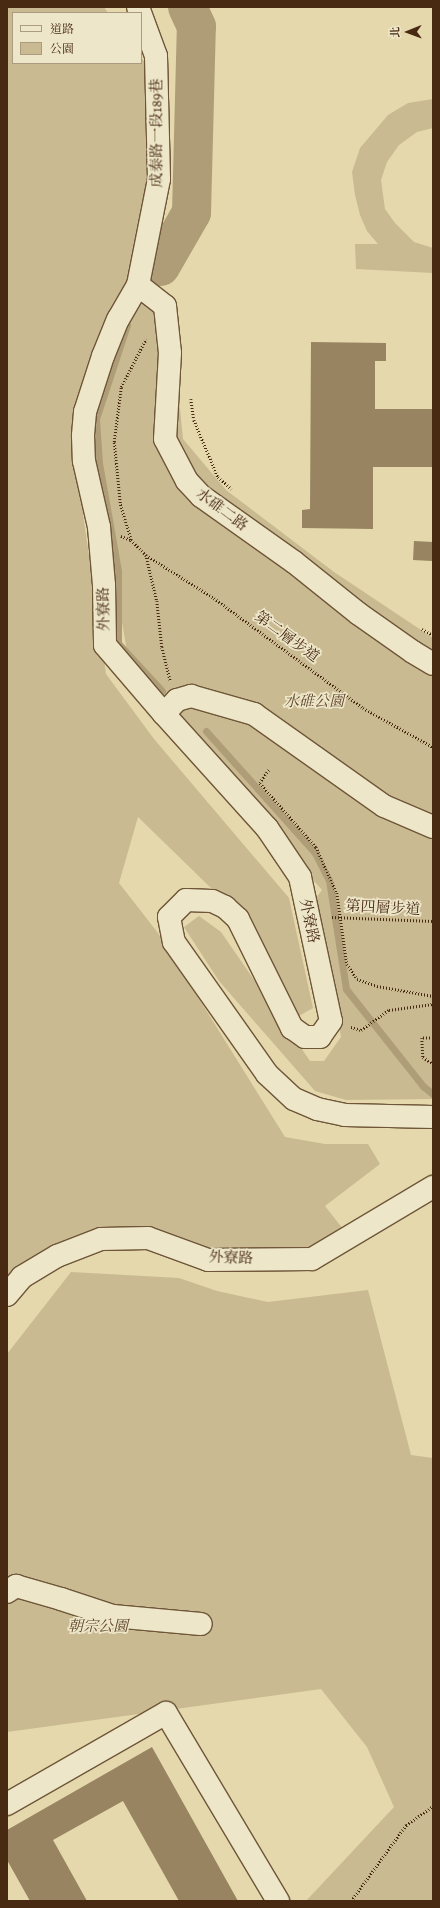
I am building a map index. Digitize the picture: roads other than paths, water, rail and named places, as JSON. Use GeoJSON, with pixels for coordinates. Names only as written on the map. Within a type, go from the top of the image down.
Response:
{"type":"FeatureCollection","features":[{"type":"Feature","properties":{"kind":"street","name":"成泰路一段189巷"},"geometry":{"type":"LineString","coordinates":[[138,285],[159,179],[156,56],[142,18]]}},
{"type":"Feature","properties":{"kind":"street","name":"水碓二路"},"geometry":{"type":"LineString","coordinates":[[138,285],[165,306],[170,353],[165,439],[187,481],[201,496],[294,562],[359,614],[413,652],[433,664]]}},
{"type":"Feature","properties":{"kind":"street","name":"外寮路"},"geometry":{"type":"LineString","coordinates":[[138,285],[115,326],[103,356],[85,412],[84,461],[99,527],[104,585],[105,645],[170,707],[267,828],[300,877],[330,1021],[320,1037],[305,1037],[292,1028],[238,919],[225,907],[212,901],[186,900],[169,917],[174,942],[267,1074],[294,1099],[317,1110],[345,1115],[433,1117]]}},
{"type":"Feature","properties":{"kind":"street"},"geometry":{"type":"LineString","coordinates":[[170,707],[191,696],[254,714],[384,806],[433,827]]}},
{"type":"Feature","properties":{"kind":"street","name":"外寮路"},"geometry":{"type":"LineString","coordinates":[[7,1295],[22,1277],[51,1259],[101,1239],[148,1238],[208,1260],[312,1259],[433,1187]]}},
{"type":"Feature","properties":{"kind":"street"},"geometry":{"type":"LineString","coordinates":[[7,1592],[16,1586],[62,1599],[112,1616],[201,1624]]}},
{"type":"Feature","properties":{"kind":"street"},"geometry":{"type":"LineString","coordinates":[[7,1804],[166,1713],[278,1901]]}},
{"type":"Feature","properties":{"kind":"waterway"},"geometry":{"type":"LineString","coordinates":[[160,266],[191,212],[196,26],[187,7]]}},
{"type":"Feature","properties":{"kind":"waterway"},"geometry":{"type":"LineString","coordinates":[[127,325],[96,419],[99,463],[118,571],[118,643],[162,691]]}},
{"type":"Feature","properties":{"kind":"waterway"},"geometry":{"type":"LineString","coordinates":[[206,731],[315,853],[329,880],[346,989],[423,1086],[433,1094]]}},
{"type":"Feature","properties":{"kind":"park label","name":"水碓公園"},"geometry":{"type":"Point","coordinates":[314,702]}},
{"type":"Feature","properties":{"kind":"park label","name":"朝宗公園"},"geometry":{"type":"Point","coordinates":[98,1627]}}]}
